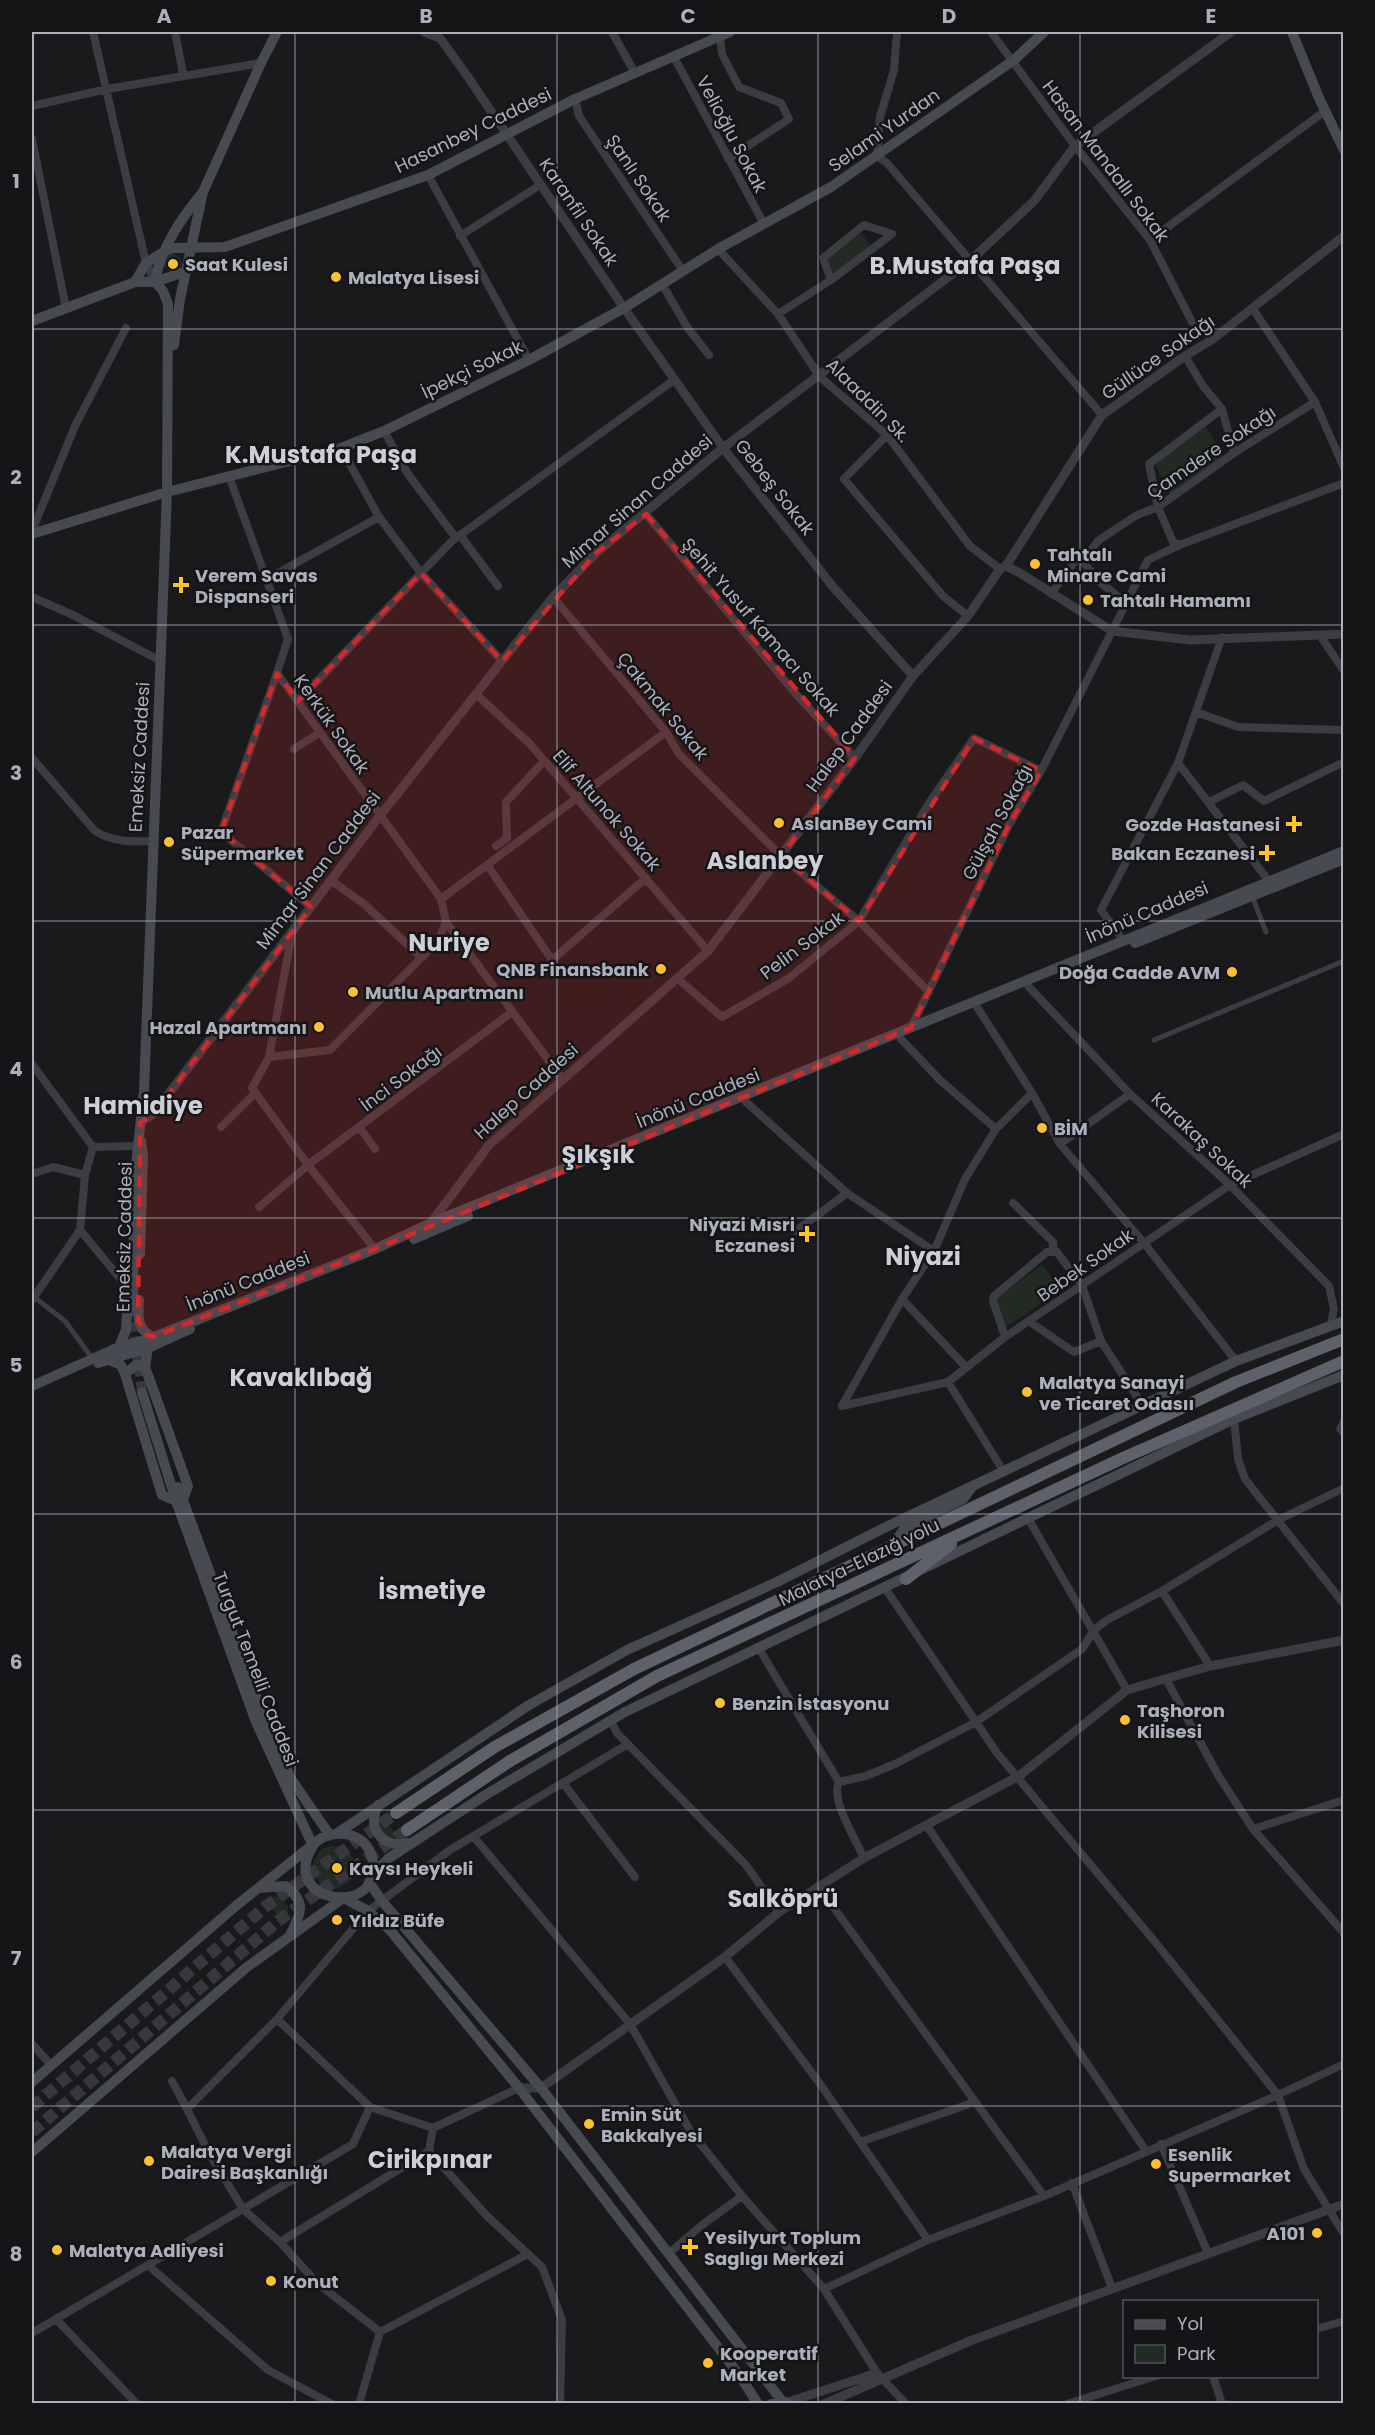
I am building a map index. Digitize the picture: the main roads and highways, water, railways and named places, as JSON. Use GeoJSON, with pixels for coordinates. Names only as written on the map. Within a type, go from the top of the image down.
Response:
{"type":"FeatureCollection","features":[{"type":"Feature","properties":{"kind":"highway"},"geometry":{"type":"LineString","coordinates":[[396,1813],[493,1748],[634,1669],[894,1543],[1236,1382],[1344,1339]]}},
{"type":"Feature","properties":{"kind":"highway","name":"Malatya-Elazığ yolu"},"geometry":{"type":"LineString","coordinates":[[410,1836],[510,1761],[657,1676],[979,1524],[1344,1361]]}},
{"type":"Feature","properties":{"kind":"highway"},"geometry":{"type":"LineString","coordinates":[[906,1579],[979,1524]]}},
{"type":"Feature","properties":{"kind":"main road"},"geometry":{"type":"LineString","coordinates":[[169,384],[180,299],[203,192],[277,32]]}},
{"type":"Feature","properties":{"kind":"main road","name":"Selami Yurdan"},"geometry":{"type":"LineString","coordinates":[[767,223],[831,187],[877,156],[1014,60],[1044,32]]}},
{"type":"Feature","properties":{"kind":"main road"},"geometry":{"type":"LineString","coordinates":[[1292,32],[1344,150]]}},
{"type":"Feature","properties":{"kind":"main road","name":"Hasanbey Caddesi"},"geometry":{"type":"LineString","coordinates":[[165,252],[173,248],[225,247],[428,175],[575,99],[725,34]]}},
{"type":"Feature","properties":{"kind":"main road"},"geometry":{"type":"LineString","coordinates":[[154,282],[157,266],[189,208],[203,192]]}},
{"type":"Feature","properties":{"kind":"main road","name":"İpekçi Sokak"},"geometry":{"type":"LineString","coordinates":[[32,532],[166,492],[341,448],[384,431],[529,360],[624,308],[718,249],[767,223]]}},
{"type":"Feature","properties":{"kind":"main road"},"geometry":{"type":"LineString","coordinates":[[135,282],[146,263],[165,252]]}},
{"type":"Feature","properties":{"kind":"main road"},"geometry":{"type":"LineString","coordinates":[[32,321],[135,282],[154,282],[187,271]]}},
{"type":"Feature","properties":{"kind":"main road"},"geometry":{"type":"LineString","coordinates":[[154,282],[163,291],[168,304],[169,384]]}},
{"type":"Feature","properties":{"kind":"main road","name":"Emeksiz Caddesi"},"geometry":{"type":"LineString","coordinates":[[153,1337],[142,1329],[133,1310],[128,1288],[130,1165],[140,1127],[144,1091],[151,841],[161,660],[169,384]]}},
{"type":"Feature","properties":{"kind":"main road","name":"İnönü Caddesi"},"geometry":{"type":"LineString","coordinates":[[32,1386],[119,1347],[153,1337],[375,1249],[431,1223],[1268,880],[1344,851]]}},
{"type":"Feature","properties":{"kind":"main road","name":"İnönü Caddesi"},"geometry":{"type":"LineString","coordinates":[[32,1392],[109,1360],[148,1348],[207,1321],[1344,859]]}},
{"type":"Feature","properties":{"kind":"main road","name":"Emeksiz Caddesi"},"geometry":{"type":"LineString","coordinates":[[119,1347],[133,1310],[143,1156],[140,1127]]}},
{"type":"Feature","properties":{"kind":"main road","name":"Emeksiz Caddesi"},"geometry":{"type":"LineString","coordinates":[[133,1310],[136,1146]]}},
{"type":"Feature","properties":{"kind":"main road"},"geometry":{"type":"LineString","coordinates":[[32,2082],[258,1888],[313,1846],[577,1676],[1236,1361],[1344,1321]]}},
{"type":"Feature","properties":{"kind":"main road","name":"Turgut Temelli Caddesi"},"geometry":{"type":"LineString","coordinates":[[148,1348],[145,1366],[188,1486],[179,1500]]}},
{"type":"Feature","properties":{"kind":"main road"},"geometry":{"type":"LineString","coordinates":[[109,1360],[121,1365],[125,1374],[136,1365],[145,1366]]}},
{"type":"Feature","properties":{"kind":"main road","name":"Turgut Temelli Caddesi"},"geometry":{"type":"LineString","coordinates":[[125,1374],[162,1495],[179,1500]]}},
{"type":"Feature","properties":{"kind":"main road"},"geometry":{"type":"LineString","coordinates":[[380,1802],[373,1815],[376,1833],[397,1845],[610,1721],[758,1647],[906,1579],[1234,1419],[1344,1375]]}},
{"type":"Feature","properties":{"kind":"main road","name":"Turgut Temelli Caddesi"},"geometry":{"type":"LineString","coordinates":[[313,1846],[256,1722],[179,1500],[142,1392],[179,1500],[268,1726],[291,1779],[332,1834]]}},
{"type":"Feature","properties":{"kind":"main road"},"geometry":{"type":"LineString","coordinates":[[894,1543],[905,1528],[963,1499],[972,1486]]}},
{"type":"Feature","properties":{"kind":"main road"},"geometry":{"type":"LineString","coordinates":[[332,1834],[350,1834],[368,1848],[372,1861],[370,1879],[382,1901],[541,2088],[783,2402]]}},
{"type":"Feature","properties":{"kind":"main road"},"geometry":{"type":"LineString","coordinates":[[32,2152],[247,1967],[344,1899],[355,1895],[410,1836]]}},
{"type":"Feature","properties":{"kind":"main road"},"geometry":{"type":"LineString","coordinates":[[313,1846],[306,1863],[309,1880],[324,1896],[344,1899],[368,1911],[390,1930],[519,2088],[741,2376],[758,2403]]}},
{"type":"Feature","properties":{"kind":"main road"},"geometry":{"type":"LineString","coordinates":[[258,1888],[286,1887],[299,1899],[301,1911],[288,1937]]}},
{"type":"Feature","properties":{"kind":"tunnel"},"geometry":{"type":"LineString","coordinates":[[133,1307],[132,1320],[142,1392]]}},
{"type":"Feature","properties":{"kind":"tunnel"},"geometry":{"type":"LineString","coordinates":[[32,2107],[265,1907],[396,1813]]}},
{"type":"Feature","properties":{"kind":"tunnel"},"geometry":{"type":"LineString","coordinates":[[32,2132],[278,1921],[407,1830]]}},
{"type":"Feature","properties":{"kind":"place","name":"Saat Kulesi"},"geometry":{"type":"Point","coordinates":[173,264]}},
{"type":"Feature","properties":{"kind":"place","name":"Malatya Lisesi"},"geometry":{"type":"Point","coordinates":[336,277]}},
{"type":"Feature","properties":{"kind":"place","name":"Tahtalı Minare Cami"},"geometry":{"type":"Point","coordinates":[1035,564]}},
{"type":"Feature","properties":{"kind":"place","name":"Verem Savas Dispanseri"},"geometry":{"type":"Point","coordinates":[181,585]}},
{"type":"Feature","properties":{"kind":"place","name":"Tahtalı Hamamı"},"geometry":{"type":"Point","coordinates":[1088,600]}},
{"type":"Feature","properties":{"kind":"place","name":"AslanBey Cami"},"geometry":{"type":"Point","coordinates":[779,823]}},
{"type":"Feature","properties":{"kind":"place","name":"Gozde Hastanesi"},"geometry":{"type":"Point","coordinates":[1294,824]}},
{"type":"Feature","properties":{"kind":"place","name":"Pazar Süpermarket"},"geometry":{"type":"Point","coordinates":[169,842]}},
{"type":"Feature","properties":{"kind":"place","name":"Bakan Eczanesi"},"geometry":{"type":"Point","coordinates":[1267,853]}},
{"type":"Feature","properties":{"kind":"place","name":"QNB Finansbank"},"geometry":{"type":"Point","coordinates":[661,969]}},
{"type":"Feature","properties":{"kind":"place","name":"Doğa Cadde AVM"},"geometry":{"type":"Point","coordinates":[1232,972]}},
{"type":"Feature","properties":{"kind":"place","name":"Mutlu Apartmanı"},"geometry":{"type":"Point","coordinates":[353,992]}},
{"type":"Feature","properties":{"kind":"place","name":"Hazal Apartmanı"},"geometry":{"type":"Point","coordinates":[319,1027]}},
{"type":"Feature","properties":{"kind":"place","name":"BİM"},"geometry":{"type":"Point","coordinates":[1042,1128]}},
{"type":"Feature","properties":{"kind":"place","name":"Niyazi Mısri Eczanesi"},"geometry":{"type":"Point","coordinates":[807,1234]}},
{"type":"Feature","properties":{"kind":"place","name":"Malatya Sanayi ve Ticaret Odasıı"},"geometry":{"type":"Point","coordinates":[1027,1392]}},
{"type":"Feature","properties":{"kind":"place","name":"Benzin İstasyonu"},"geometry":{"type":"Point","coordinates":[720,1703]}},
{"type":"Feature","properties":{"kind":"place","name":"Taşhoron Kilisesi"},"geometry":{"type":"Point","coordinates":[1125,1720]}},
{"type":"Feature","properties":{"kind":"place","name":"Kaysı Heykeli"},"geometry":{"type":"Point","coordinates":[337,1868]}},
{"type":"Feature","properties":{"kind":"place","name":"Yıldız Büfe"},"geometry":{"type":"Point","coordinates":[337,1920]}},
{"type":"Feature","properties":{"kind":"place","name":"Emin Süt Bakkalyesi"},"geometry":{"type":"Point","coordinates":[589,2124]}},
{"type":"Feature","properties":{"kind":"place","name":"Malatya Vergi Dairesi Başkanlığı"},"geometry":{"type":"Point","coordinates":[149,2161]}},
{"type":"Feature","properties":{"kind":"place","name":"Esenlik Supermarket"},"geometry":{"type":"Point","coordinates":[1156,2164]}},
{"type":"Feature","properties":{"kind":"place","name":"A101"},"geometry":{"type":"Point","coordinates":[1317,2233]}},
{"type":"Feature","properties":{"kind":"place","name":"Yesilyurt Toplum Saglıgı Merkezi"},"geometry":{"type":"Point","coordinates":[690,2247]}},
{"type":"Feature","properties":{"kind":"place","name":"Malatya Adliyesi"},"geometry":{"type":"Point","coordinates":[57,2250]}},
{"type":"Feature","properties":{"kind":"place","name":"Konut"},"geometry":{"type":"Point","coordinates":[271,2281]}},
{"type":"Feature","properties":{"kind":"place","name":"Kooperatif Market"},"geometry":{"type":"Point","coordinates":[708,2363]}},
{"type":"Feature","properties":{"kind":"district","name":"B.Mustafa Paşa"},"geometry":{"type":"Point","coordinates":[965,265]}},
{"type":"Feature","properties":{"kind":"district","name":"K.Mustafa Paşa"},"geometry":{"type":"Point","coordinates":[321,454]}},
{"type":"Feature","properties":{"kind":"district","name":"Aslanbey"},"geometry":{"type":"Point","coordinates":[765,860]}},
{"type":"Feature","properties":{"kind":"district","name":"Nuriye"},"geometry":{"type":"Point","coordinates":[449,942]}},
{"type":"Feature","properties":{"kind":"district","name":"Hamidiye"},"geometry":{"type":"Point","coordinates":[143,1105]}},
{"type":"Feature","properties":{"kind":"district","name":"Şıkşık"},"geometry":{"type":"Point","coordinates":[598,1154]}},
{"type":"Feature","properties":{"kind":"district","name":"Niyazi"},"geometry":{"type":"Point","coordinates":[923,1256]}},
{"type":"Feature","properties":{"kind":"district","name":"Kavaklıbağ"},"geometry":{"type":"Point","coordinates":[301,1377]}},
{"type":"Feature","properties":{"kind":"district","name":"İsmetiye"},"geometry":{"type":"Point","coordinates":[432,1590]}},
{"type":"Feature","properties":{"kind":"district","name":"Salköprü"},"geometry":{"type":"Point","coordinates":[783,1898]}},
{"type":"Feature","properties":{"kind":"district","name":"Cirikpınar"},"geometry":{"type":"Point","coordinates":[430,2159]}}]}
